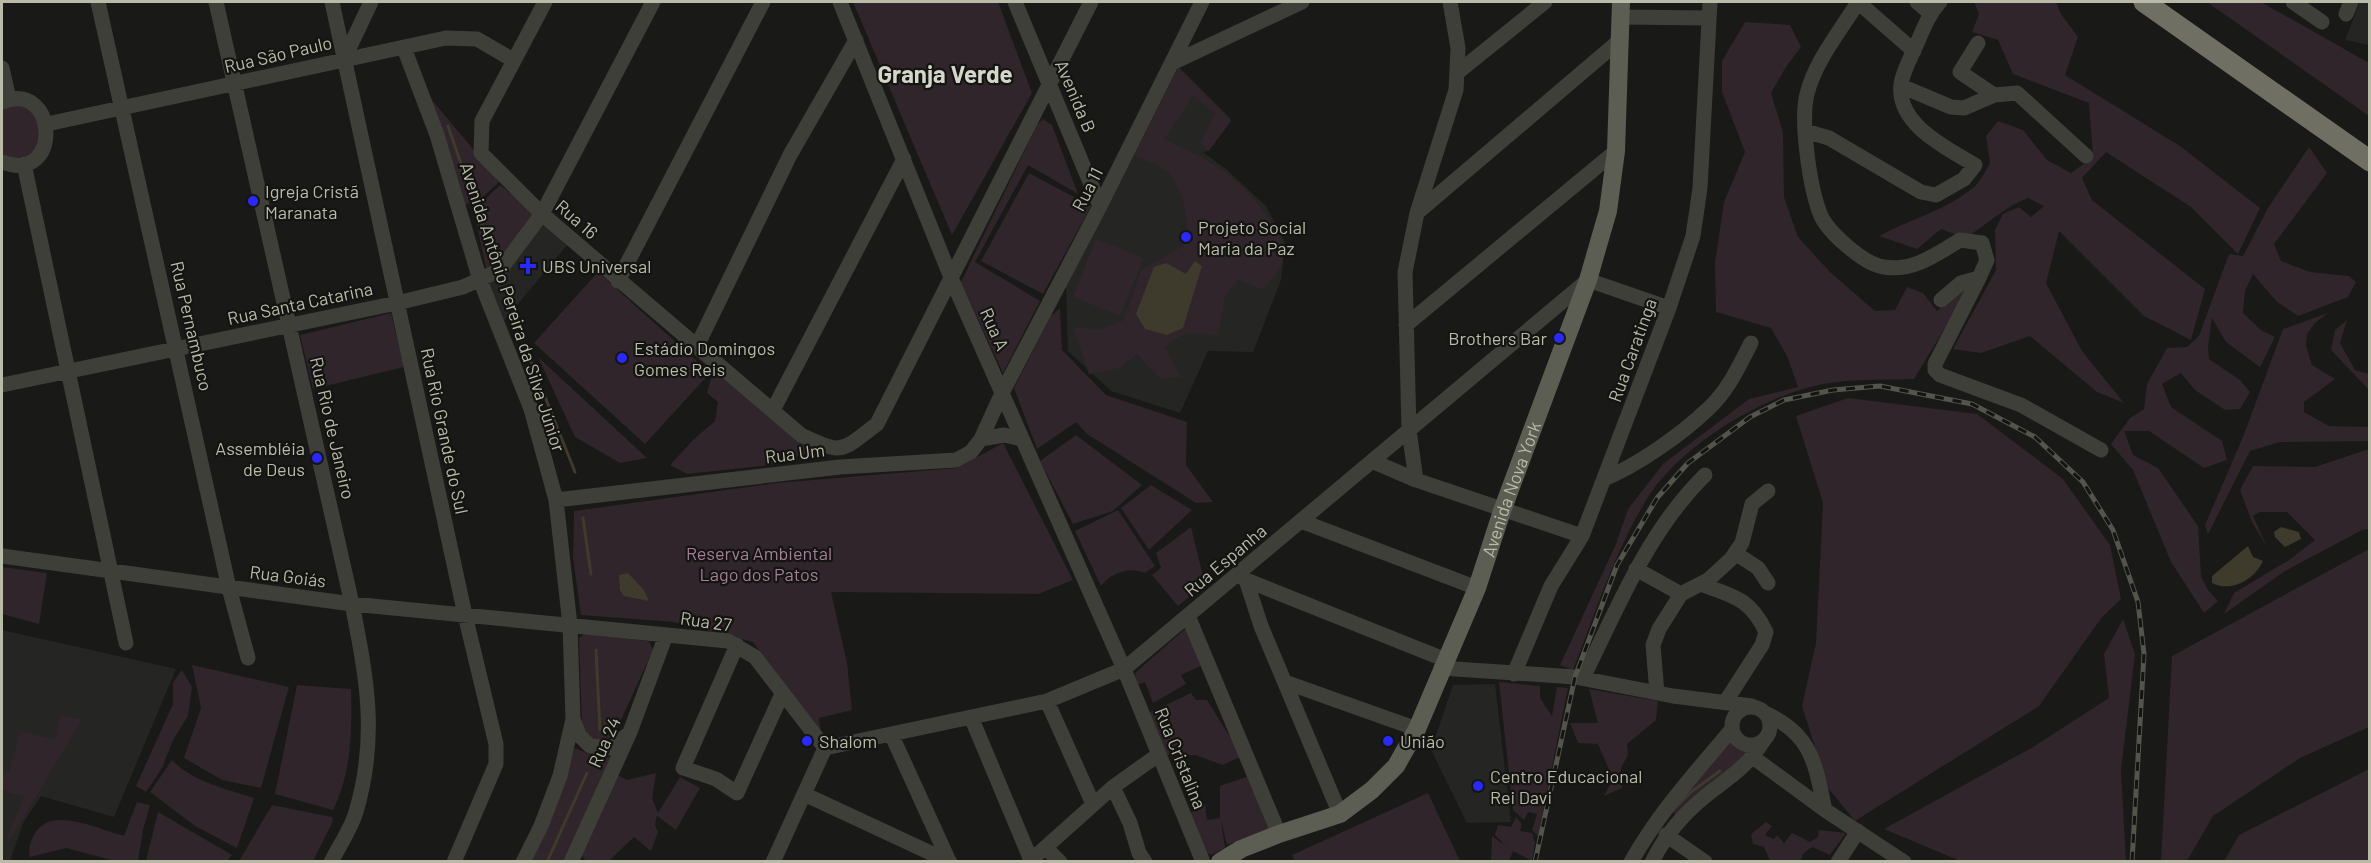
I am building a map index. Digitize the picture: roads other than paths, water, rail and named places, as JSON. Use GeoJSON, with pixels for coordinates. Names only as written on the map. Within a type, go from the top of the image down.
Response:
{"type":"FeatureCollection","features":[{"type":"Feature","properties":{"kind":"highway"},"geometry":{"type":"LineString","coordinates":[[2144,2],[2370,161]]}},
{"type":"Feature","properties":{"kind":"highway"},"geometry":{"type":"LineString","coordinates":[[2168,2],[2370,147]]}},
{"type":"Feature","properties":{"kind":"main road","name":"Avenida Nova York"},"geometry":{"type":"LineString","coordinates":[[1220,861],[1240,849],[1340,814],[1372,790],[1396,766],[1417,729],[1477,588],[1502,511],[1588,280],[1608,211],[1616,151],[1620,9]]}},
{"type":"Feature","properties":{"kind":"street","name":"Rua Pernambuco"},"geometry":{"type":"LineString","coordinates":[[98,2],[229,588],[248,658]]}},
{"type":"Feature","properties":{"kind":"street","name":"Rua Rio de Janeiro"},"geometry":{"type":"LineString","coordinates":[[216,2],[352,604],[368,685],[370,746],[356,814],[331,861]]}},
{"type":"Feature","properties":{"kind":"street","name":"Rua Rio Grande do Sul"},"geometry":{"type":"LineString","coordinates":[[332,2],[495,744],[496,764],[454,861]]}},
{"type":"Feature","properties":{"kind":"street"},"geometry":{"type":"LineString","coordinates":[[344,59],[371,2]]}},
{"type":"Feature","properties":{"kind":"street"},"geometry":{"type":"LineString","coordinates":[[513,60],[545,2]]}},
{"type":"Feature","properties":{"kind":"street","name":"Rua Santa Catarina"},"geometry":{"type":"LineString","coordinates":[[2,385],[397,303],[480,280],[500,270],[542,214],[653,2]]}},
{"type":"Feature","properties":{"kind":"street"},"geometry":{"type":"LineString","coordinates":[[618,281],[763,2]]}},
{"type":"Feature","properties":{"kind":"street","name":"Rua A"},"geometry":{"type":"LineString","coordinates":[[840,2],[952,280],[1124,669]]}},
{"type":"Feature","properties":{"kind":"street","name":"Avenida B"},"geometry":{"type":"LineString","coordinates":[[1016,2],[1100,206]]}},
{"type":"Feature","properties":{"kind":"street"},"geometry":{"type":"LineString","coordinates":[[840,467],[843,448],[877,424],[952,280],[1048,81],[1091,2]]}},
{"type":"Feature","properties":{"kind":"street","name":"Rua 11"},"geometry":{"type":"LineString","coordinates":[[1002,393],[1100,206],[1202,2]]}},
{"type":"Feature","properties":{"kind":"street"},"geometry":{"type":"LineString","coordinates":[[1172,63],[1302,2]]}},
{"type":"Feature","properties":{"kind":"street"},"geometry":{"type":"LineString","coordinates":[[1416,480],[1409,430],[1405,272],[1417,213],[1456,90],[1458,48],[1450,2]]}},
{"type":"Feature","properties":{"kind":"street"},"geometry":{"type":"LineString","coordinates":[[1457,73],[1545,2]]}},
{"type":"Feature","properties":{"kind":"street","name":"Rua Caratinga"},"geometry":{"type":"LineString","coordinates":[[1514,674],[1551,586],[1582,536],[1669,308],[1692,236],[1700,188],[1710,2]]}},
{"type":"Feature","properties":{"kind":"street"},"geometry":{"type":"LineString","coordinates":[[1914,51],[1858,2],[1822,62],[1808,91],[1804,109],[1814,190],[1822,217],[1839,238],[1858,255],[1882,267],[1905,267],[1926,261],[1960,240],[1982,243],[1987,260],[1935,364],[1935,370],[1940,375],[2021,405],[2101,450]]}},
{"type":"Feature","properties":{"kind":"street"},"geometry":{"type":"LineString","coordinates":[[1805,131],[1829,138],[1920,192],[1936,195],[1964,179],[1975,165],[1936,143],[1913,120],[1905,108],[1901,86],[1914,51],[1935,7],[1917,2]]}},
{"type":"Feature","properties":{"kind":"street"},"geometry":{"type":"LineString","coordinates":[[2293,2],[2322,22]]}},
{"type":"Feature","properties":{"kind":"street"},"geometry":{"type":"LineString","coordinates":[[1620,9],[1708,18]]}},
{"type":"Feature","properties":{"kind":"street","name":"Rua São Paulo"},"geometry":{"type":"LineString","coordinates":[[47,124],[344,59],[464,36],[477,39],[513,60]]}},
{"type":"Feature","properties":{"kind":"street"},"geometry":{"type":"LineString","coordinates":[[697,346],[790,154],[856,40]]}},
{"type":"Feature","properties":{"kind":"street"},"geometry":{"type":"LineString","coordinates":[[1417,213],[1619,41]]}},
{"type":"Feature","properties":{"kind":"street"},"geometry":{"type":"LineString","coordinates":[[1978,43],[1960,72],[1994,95]]}},
{"type":"Feature","properties":{"kind":"street","name":"Avenida Antônio Pereira da Silva Júnior"},"geometry":{"type":"LineString","coordinates":[[404,48],[437,135],[480,280],[531,409],[556,500],[570,625],[573,719],[560,776],[541,826],[523,861]]}},
{"type":"Feature","properties":{"kind":"street","name":"Rua 16"},"geometry":{"type":"LineString","coordinates":[[513,60],[482,121],[481,153],[542,214],[618,281],[801,435],[843,448]]}},
{"type":"Feature","properties":{"kind":"street"},"geometry":{"type":"LineString","coordinates":[[2,68],[5,101],[31,104],[41,112],[47,124],[48,137],[43,149],[35,159],[24,164],[10,165],[2,162]]}},
{"type":"Feature","properties":{"kind":"street"},"geometry":{"type":"LineString","coordinates":[[1901,86],[1951,107],[1964,108],[1994,95],[2017,93],[2086,156]]}},
{"type":"Feature","properties":{"kind":"street"},"geometry":{"type":"LineString","coordinates":[[1406,326],[1616,151]]}},
{"type":"Feature","properties":{"kind":"street"},"geometry":{"type":"LineString","coordinates":[[773,410],[904,159]]}},
{"type":"Feature","properties":{"kind":"street"},"geometry":{"type":"LineString","coordinates":[[24,164],[126,644]]}},
{"type":"Feature","properties":{"kind":"street"},"geometry":{"type":"LineString","coordinates":[[1941,300],[1960,283],[1979,278]]}},
{"type":"Feature","properties":{"kind":"street"},"geometry":{"type":"LineString","coordinates":[[1588,280],[1669,308]]}},
{"type":"Feature","properties":{"kind":"street","name":"Rua Espanha"},"geometry":{"type":"LineString","coordinates":[[825,748],[892,736],[1047,701],[1124,669],[1188,616],[1242,578],[1301,521],[1588,280]]}},
{"type":"Feature","properties":{"kind":"street"},"geometry":{"type":"LineString","coordinates":[[1605,479],[1629,469],[1709,408],[1733,378],[1751,343]]}},
{"type":"Feature","properties":{"kind":"street","name":"Rua Um"},"geometry":{"type":"LineString","coordinates":[[556,500],[840,467],[956,460],[971,452],[981,439],[1002,393]]}},
{"type":"Feature","properties":{"kind":"street"},"geometry":{"type":"LineString","coordinates":[[981,439],[1004,435],[1022,439]]}},
{"type":"Feature","properties":{"kind":"street"},"geometry":{"type":"LineString","coordinates":[[1372,461],[1416,480],[1502,511],[1582,536]]}},
{"type":"Feature","properties":{"kind":"street"},"geometry":{"type":"LineString","coordinates":[[1583,678],[1636,569],[1673,510],[1705,475]]}},
{"type":"Feature","properties":{"kind":"street"},"geometry":{"type":"LineString","coordinates":[[1657,693],[1653,645],[1659,629],[1681,594],[1708,580],[1735,553],[1742,543],[1752,504],[1768,491]]}},
{"type":"Feature","properties":{"kind":"street"},"geometry":{"type":"LineString","coordinates":[[1301,521],[1477,588]]}},
{"type":"Feature","properties":{"kind":"street"},"geometry":{"type":"LineString","coordinates":[[1735,553],[1758,568],[1768,583]]}},
{"type":"Feature","properties":{"kind":"street","name":"Rua Goiás"},"geometry":{"type":"LineString","coordinates":[[2,556],[352,604],[570,625]]}},
{"type":"Feature","properties":{"kind":"street"},"geometry":{"type":"LineString","coordinates":[[1636,569],[1681,594]]}},
{"type":"Feature","properties":{"kind":"street"},"geometry":{"type":"LineString","coordinates":[[1242,578],[1443,664],[1514,674],[1583,678],[1657,693],[1752,706],[1798,733],[1815,766],[1825,810]]}},
{"type":"Feature","properties":{"kind":"street"},"geometry":{"type":"LineString","coordinates":[[1242,578],[1340,814]]}},
{"type":"Feature","properties":{"kind":"street"},"geometry":{"type":"LineString","coordinates":[[1700,584],[1738,598],[1756,612],[1766,632],[1762,645],[1720,700]]}},
{"type":"Feature","properties":{"kind":"street"},"geometry":{"type":"LineString","coordinates":[[1188,616],[1279,834]]}},
{"type":"Feature","properties":{"kind":"street","name":"Rua 27"},"geometry":{"type":"LineString","coordinates":[[570,625],[728,641],[737,645],[755,657],[825,748]]}},
{"type":"Feature","properties":{"kind":"street","name":"Rua 24"},"geometry":{"type":"LineString","coordinates":[[571,861],[630,732],[666,635]]}},
{"type":"Feature","properties":{"kind":"street"},"geometry":{"type":"LineString","coordinates":[[737,645],[683,768],[716,779],[737,793],[782,694]]}},
{"type":"Feature","properties":{"kind":"street","name":"Rua Cristalina"},"geometry":{"type":"LineString","coordinates":[[1124,669],[1203,861]]}},
{"type":"Feature","properties":{"kind":"street"},"geometry":{"type":"LineString","coordinates":[[1285,682],[1417,729]]}},
{"type":"Feature","properties":{"kind":"street"},"geometry":{"type":"LineString","coordinates":[[1720,700],[1742,742],[1753,745],[1766,738],[1783,736],[1803,742]]}},
{"type":"Feature","properties":{"kind":"street"},"geometry":{"type":"LineString","coordinates":[[1047,701],[1093,804]]}},
{"type":"Feature","properties":{"kind":"street"},"geometry":{"type":"LineString","coordinates":[[1630,861],[1651,826],[1732,726],[1741,709],[1752,706]]}},
{"type":"Feature","properties":{"kind":"street"},"geometry":{"type":"LineString","coordinates":[[1652,861],[1666,835],[1707,795],[1754,758],[1770,728],[1767,714]]}},
{"type":"Feature","properties":{"kind":"street"},"geometry":{"type":"LineString","coordinates":[[971,717],[1030,861],[1113,787],[1158,755]]}},
{"type":"Feature","properties":{"kind":"street"},"geometry":{"type":"LineString","coordinates":[[573,719],[579,735],[590,746],[612,748],[630,732]]}},
{"type":"Feature","properties":{"kind":"street"},"geometry":{"type":"LineString","coordinates":[[892,736],[949,861]]}},
{"type":"Feature","properties":{"kind":"street"},"geometry":{"type":"LineString","coordinates":[[773,861],[825,748]]}},
{"type":"Feature","properties":{"kind":"street"},"geometry":{"type":"LineString","coordinates":[[1754,758],[1825,810],[1904,861]]}},
{"type":"Feature","properties":{"kind":"street"},"geometry":{"type":"LineString","coordinates":[[1113,787],[1131,823],[1138,859]]}},
{"type":"Feature","properties":{"kind":"street"},"geometry":{"type":"LineString","coordinates":[[804,795],[949,861]]}},
{"type":"Feature","properties":{"kind":"street"},"geometry":{"type":"LineString","coordinates":[[1838,861],[1858,831]]}},
{"type":"Feature","properties":{"kind":"street"},"geometry":{"type":"LineString","coordinates":[[1666,835],[1705,861]]}},
{"type":"Feature","properties":{"kind":"street"},"geometry":{"type":"LineString","coordinates":[[1046,848],[1059,861]]}},
{"type":"Feature","properties":{"kind":"waterway"},"geometry":{"type":"LineString","coordinates":[[448,126],[483,228]]}},
{"type":"Feature","properties":{"kind":"waterway"},"geometry":{"type":"LineString","coordinates":[[530,359],[575,472]]}},
{"type":"Feature","properties":{"kind":"waterway"},"geometry":{"type":"LineString","coordinates":[[583,518],[591,574]]}},
{"type":"Feature","properties":{"kind":"waterway"},"geometry":{"type":"LineString","coordinates":[[596,650],[600,730]]}},
{"type":"Feature","properties":{"kind":"waterway"},"geometry":{"type":"LineString","coordinates":[[1675,808],[1691,792],[1720,771]]}},
{"type":"Feature","properties":{"kind":"waterway"},"geometry":{"type":"LineString","coordinates":[[547,862],[587,773]]}},
{"type":"Feature","properties":{"kind":"railway"},"geometry":{"type":"LineString","coordinates":[[1535,862],[1575,677],[1617,565],[1657,498],[1688,463],[1750,417],[1784,400],[1833,390],[1880,386],[1972,404],[2035,437],[2083,482],[2113,530],[2138,602],[2144,654],[2132,862]]}},
{"type":"Feature","properties":{"kind":"place","name":"Igreja Cristã Maranata"},"geometry":{"type":"Point","coordinates":[253,201]}},
{"type":"Feature","properties":{"kind":"place","name":"Projeto Social Maria da Paz"},"geometry":{"type":"Point","coordinates":[1186,237]}},
{"type":"Feature","properties":{"kind":"place","name":"UBS Universal"},"geometry":{"type":"Point","coordinates":[528,266]}},
{"type":"Feature","properties":{"kind":"place","name":"Brothers Bar"},"geometry":{"type":"Point","coordinates":[1559,338]}},
{"type":"Feature","properties":{"kind":"place","name":"Estádio Domingos Gomes Reis"},"geometry":{"type":"Point","coordinates":[622,358]}},
{"type":"Feature","properties":{"kind":"place","name":"Assembléia de Deus"},"geometry":{"type":"Point","coordinates":[317,458]}},
{"type":"Feature","properties":{"kind":"place","name":"Shalom"},"geometry":{"type":"Point","coordinates":[807,741]}},
{"type":"Feature","properties":{"kind":"place","name":"União"},"geometry":{"type":"Point","coordinates":[1388,741]}},
{"type":"Feature","properties":{"kind":"place","name":"Centro Educacional Rei Davi"},"geometry":{"type":"Point","coordinates":[1478,786]}},
{"type":"Feature","properties":{"kind":"district","name":"Granja Verde"},"geometry":{"type":"Point","coordinates":[945,73]}},
{"type":"Feature","properties":{"kind":"park label","name":"Reserva Ambiental Lago dos Patos"},"geometry":{"type":"Point","coordinates":[759,563]}}]}
